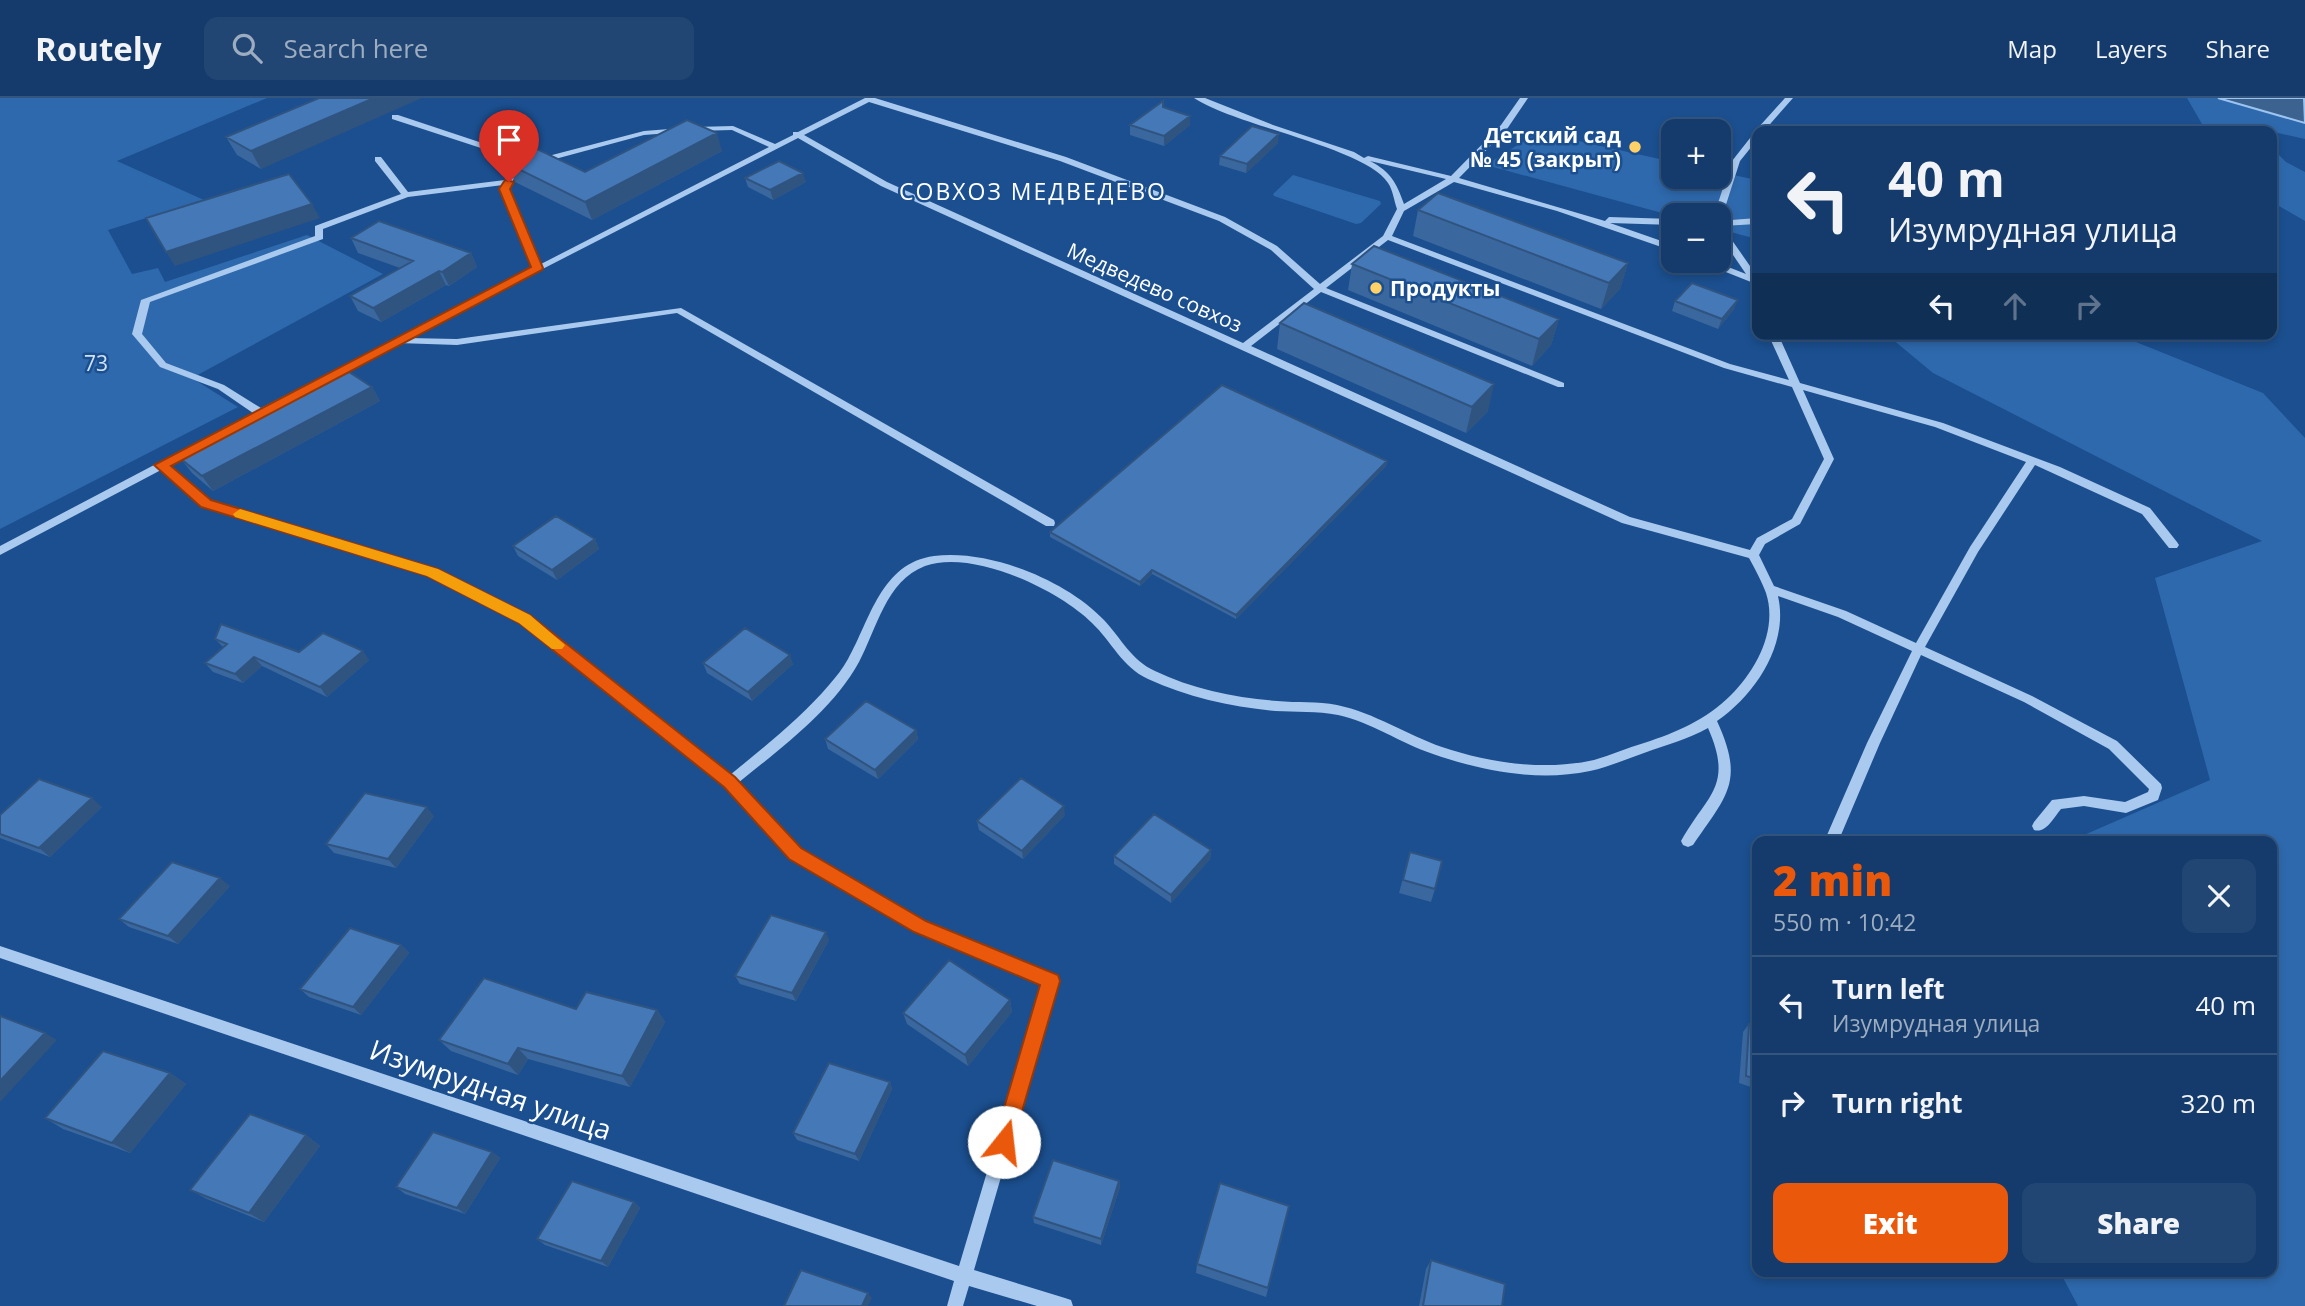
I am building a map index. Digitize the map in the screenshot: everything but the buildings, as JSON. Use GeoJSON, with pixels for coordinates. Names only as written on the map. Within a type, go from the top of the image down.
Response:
{"type":"FeatureCollection","features":[{"type":"Feature","properties":{"kind":"street"},"geometry":{"type":"LineString","coordinates":[[1198,98],[1270,127],[1351,154],[1454,178],[1598,219],[1661,243]]}},
{"type":"Feature","properties":{"kind":"street"},"geometry":{"type":"LineString","coordinates":[[1351,154],[1377,168],[1392,182],[1401,209],[1454,178],[1504,127],[1524,98]]}},
{"type":"Feature","properties":{"kind":"street"},"geometry":{"type":"LineString","coordinates":[[1765,126],[1789,98]]}},
{"type":"Feature","properties":{"kind":"street"},"geometry":{"type":"LineString","coordinates":[[0,551],[396,341],[869,99],[1063,159],[1222,219],[1273,248],[1320,289],[1561,385]]}},
{"type":"Feature","properties":{"kind":"street"},"geometry":{"type":"LineString","coordinates":[[395,117],[533,163]]}},
{"type":"Feature","properties":{"kind":"street"},"geometry":{"type":"LineString","coordinates":[[538,268],[505,189],[512,175],[533,163],[644,133],[695,129],[733,128],[774,146]]}},
{"type":"Feature","properties":{"kind":"street","name":"Медведево совхоз"},"geometry":{"type":"LineString","coordinates":[[796,134],[884,184],[1244,347],[1387,237],[1401,209]]}},
{"type":"Feature","properties":{"kind":"street"},"geometry":{"type":"LineString","coordinates":[[1722,203],[1736,161],[1752,142]]}},
{"type":"Feature","properties":{"kind":"street"},"geometry":{"type":"LineString","coordinates":[[378,159],[406,195]]}},
{"type":"Feature","properties":{"kind":"street"},"geometry":{"type":"LineString","coordinates":[[261,413],[222,387],[163,365],[137,334],[146,300],[320,237],[318,228],[406,195],[509,182]]}},
{"type":"Feature","properties":{"kind":"street"},"geometry":{"type":"LineString","coordinates":[[1598,219],[1661,222]]}},
{"type":"Feature","properties":{"kind":"street"},"geometry":{"type":"LineString","coordinates":[[1731,224],[1752,222]]}},
{"type":"Feature","properties":{"kind":"street"},"geometry":{"type":"LineString","coordinates":[[1387,237],[1640,335],[1800,388]]}},
{"type":"Feature","properties":{"kind":"street"},"geometry":{"type":"LineString","coordinates":[[1731,245],[1752,277]]}},
{"type":"Feature","properties":{"kind":"street"},"geometry":{"type":"LineString","coordinates":[[1731,272],[1752,281]]}},
{"type":"Feature","properties":{"kind":"street"},"geometry":{"type":"LineString","coordinates":[[396,341],[457,342],[678,310],[1050,523]]}},
{"type":"Feature","properties":{"kind":"street"},"geometry":{"type":"LineString","coordinates":[[1753,555],[1760,541],[1796,521],[1829,459],[1800,388],[1775,340]]}},
{"type":"Feature","properties":{"kind":"street"},"geometry":{"type":"LineString","coordinates":[[730,782],[788,734],[843,677],[860,651],[880,601],[903,573],[928,561],[954,560],[1015,570],[1068,595],[1099,622],[1125,659],[1151,675],[1213,694],[1267,705],[1336,710],[1382,724],[1434,749],[1488,764],[1536,770],[1585,767],[1683,735],[1711,721],[1749,684],[1769,646],[1776,617],[1769,588],[1753,555],[1626,520],[1244,347]]}},
{"type":"Feature","properties":{"kind":"street"},"geometry":{"type":"LineString","coordinates":[[1834,836],[1919,649],[2010,492],[2033,460]]}},
{"type":"Feature","properties":{"kind":"street"},"geometry":{"type":"LineString","coordinates":[[161,465],[206,504],[432,572],[525,619],[730,782],[795,853],[920,926],[1051,981],[955,1306]]}},
{"type":"Feature","properties":{"kind":"street"},"geometry":{"type":"LineString","coordinates":[[1769,588],[1842,614],[2028,699],[2113,745],[2156,788],[2153,796],[2126,808],[2084,802],[2057,804],[2039,826]]}},
{"type":"Feature","properties":{"kind":"street"},"geometry":{"type":"LineString","coordinates":[[1688,841],[1727,783],[1723,745],[1711,721]]}},
{"type":"Feature","properties":{"kind":"street","name":"Изумрудная улица"},"geometry":{"type":"LineString","coordinates":[[0,952],[965,1276],[1065,1306]]}},
{"type":"Feature","properties":{"kind":"lane"},"geometry":{"type":"LineString","coordinates":[[1800,388],[1940,425],[2033,460],[2146,511],[2174,545]]}},
{"type":"Feature","properties":{"kind":"green space","name":"73"},"geometry":{"type":"Polygon","coordinates":[[[0,98],[267,98],[117,161],[204,200],[108,230],[132,274],[158,268],[165,282],[307,235],[383,274],[192,378],[238,407],[0,529],[0,98]]]}},
{"type":"Feature","properties":{"kind":"green space"},"geometry":{"type":"Polygon","coordinates":[[[2187,98],[2218,98],[2305,123],[2305,139],[2277,133],[2277,126],[2203,126],[2187,98]]]}},
{"type":"Feature","properties":{"kind":"green space"},"geometry":{"type":"Polygon","coordinates":[[[1538,132],[1661,159],[1661,189],[1731,189],[1731,175],[1752,179],[1752,238],[1731,232],[1731,203],[1661,203],[1661,213],[1486,165],[1538,132]]]}},
{"type":"Feature","properties":{"kind":"green space"},"geometry":{"type":"Polygon","coordinates":[[[2277,153],[2286,162],[2305,172],[2305,221],[2277,205],[2277,153]]]}},
{"type":"Feature","properties":{"kind":"green space"},"geometry":{"type":"Polygon","coordinates":[[[1293,175],[1380,201],[1381,204],[1361,223],[1356,224],[1274,196],[1293,175]]]}},
{"type":"Feature","properties":{"kind":"green space"},"geometry":{"type":"Polygon","coordinates":[[[1893,340],[2131,340],[2263,393],[2305,438],[2305,1306],[2078,1306],[2063,1277],[2277,1277],[2277,836],[2082,836],[2210,780],[2155,578],[2262,541],[1933,373],[1893,340]]]}},
{"type":"Feature","properties":{"kind":"shaded area"},"geometry":{"type":"Polygon","coordinates":[[[2218,98],[2304,98],[2305,123],[2218,98]]]}},
{"type":"Feature","properties":{"kind":"slow traffic"},"geometry":{"type":"LineString","coordinates":[[240,514],[432,572],[525,619],[557,645]]}},
{"type":"Feature","properties":{"kind":"place","name":"Детский сад № 45 (закрыт)"},"geometry":{"type":"Point","coordinates":[1635,147]}},
{"type":"Feature","properties":{"kind":"place","name":"Продукты"},"geometry":{"type":"Point","coordinates":[1376,288]}},
{"type":"Feature","properties":{"kind":"district","name":"СОВХОЗ МЕДВЕДЕВО"},"geometry":{"type":"Point","coordinates":[1033,191]}},
{"type":"Feature","properties":{"kind":"route"},"geometry":{"type":"LineString","coordinates":[[509,182],[505,189],[538,268],[161,465],[206,504],[432,572],[525,619],[730,782],[795,853],[920,926],[1051,981],[1004,1142]]}}]}
